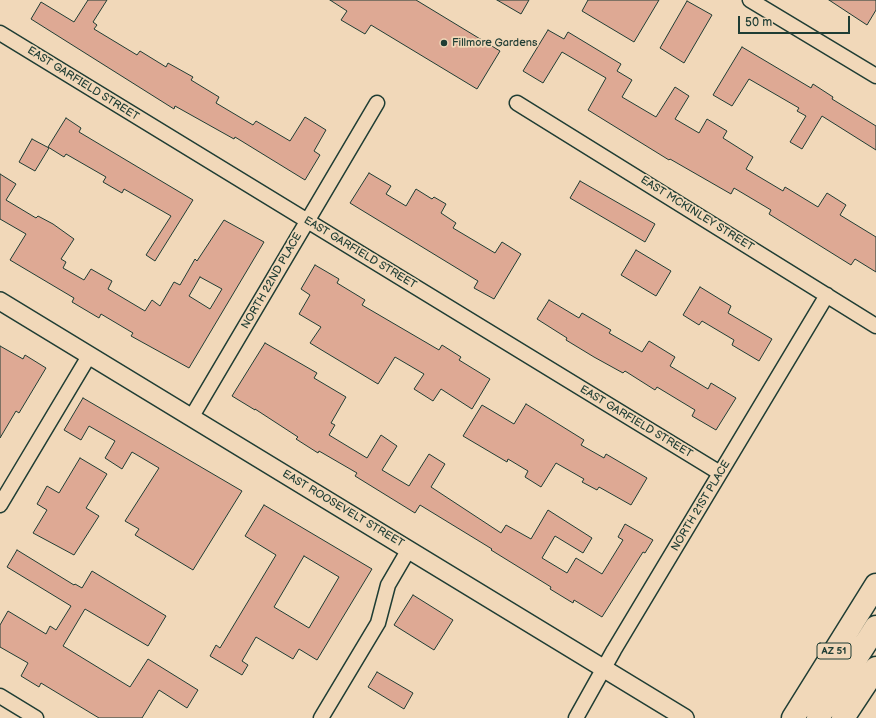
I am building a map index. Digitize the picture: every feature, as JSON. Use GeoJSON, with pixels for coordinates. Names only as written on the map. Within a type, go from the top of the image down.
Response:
{"type":"FeatureCollection","features":[{"type":"Feature","properties":{"kind":"highway","name":"AZ 51"},"geometry":{"type":"LineString","coordinates":[[793,718],[876,585]]}},
{"type":"Feature","properties":{"kind":"highway"},"geometry":{"type":"LineString","coordinates":[[818,718],[876,627]]}},
{"type":"Feature","properties":{"kind":"highway"},"geometry":{"type":"LineString","coordinates":[[843,718],[876,668]]}},
{"type":"Feature","properties":{"kind":"street"},"geometry":{"type":"LineString","coordinates":[[750,0],[876,76]]}},
{"type":"Feature","properties":{"kind":"street","name":"EAST GARFIELD STREET"},"geometry":{"type":"LineString","coordinates":[[0,33],[720,473]]}},
{"type":"Feature","properties":{"kind":"street","name":"NORTH 22ND PLACE"},"geometry":{"type":"LineString","coordinates":[[191,418],[378,103]]}},
{"type":"Feature","properties":{"kind":"street","name":"EAST MCKINLEY STREET"},"geometry":{"type":"LineString","coordinates":[[517,103],[876,326]]}},
{"type":"Feature","properties":{"kind":"street","name":"NORTH 21ST PLACE"},"geometry":{"type":"LineString","coordinates":[[576,718],[827,295]]}},
{"type":"Feature","properties":{"kind":"street","name":"EAST ROOSEVELT STREET"},"geometry":{"type":"LineString","coordinates":[[0,301],[191,418],[410,549],[685,718]]}},
{"type":"Feature","properties":{"kind":"street"},"geometry":{"type":"LineString","coordinates":[[0,505],[89,356]]}},
{"type":"Feature","properties":{"kind":"street"},"geometry":{"type":"LineString","coordinates":[[321,718],[378,623],[388,585],[410,549]]}},
{"type":"Feature","properties":{"kind":"street"},"geometry":{"type":"LineString","coordinates":[[0,696],[36,718]]}},
{"type":"Feature","properties":{"kind":"building"},"geometry":{"type":"Polygon","coordinates":[[[88,0],[107,0],[93,22],[97,25],[94,29],[137,55],[140,51],[166,67],[168,63],[193,77],[191,80],[219,97],[216,103],[253,125],[256,121],[290,141],[305,117],[326,130],[314,151],[320,155],[305,180],[235,137],[234,139],[175,106],[174,109],[31,19],[41,2],[74,22],[88,0]]]}},
{"type":"Feature","properties":{"kind":"building","name":"Fillmore Gardens"},"geometry":{"type":"Polygon","coordinates":[[[330,0],[416,0],[500,51],[477,89],[371,25],[365,34],[341,20],[347,11],[330,0]]]}},
{"type":"Feature","properties":{"kind":"building","name":"Fillmore Gardens"},"geometry":{"type":"Polygon","coordinates":[[[497,0],[529,0],[521,14],[497,0]]]}},
{"type":"Feature","properties":{"kind":"building"},"geometry":{"type":"Polygon","coordinates":[[[588,0],[659,0],[634,42],[582,11],[588,0]]]}},
{"type":"Feature","properties":{"kind":"building"},"geometry":{"type":"Polygon","coordinates":[[[829,0],[876,0],[876,10],[867,25],[829,0]]]}},
{"type":"Feature","properties":{"kind":"building"},"geometry":{"type":"Polygon","coordinates":[[[687,1],[712,15],[684,63],[660,48],[687,1]]]}},
{"type":"Feature","properties":{"kind":"building"},"geometry":{"type":"Polygon","coordinates":[[[548,30],[564,39],[568,32],[621,64],[617,71],[632,80],[622,97],[656,117],[675,87],[689,96],[675,119],[699,133],[707,119],[727,131],[723,138],[753,157],[746,169],[783,191],[785,187],[818,207],[827,193],[846,205],[840,215],[876,237],[876,272],[855,259],[851,265],[769,214],[771,210],[734,188],[731,194],[670,159],[669,160],[588,110],[606,78],[562,52],[543,83],[523,71],[548,30]]]}},
{"type":"Feature","properties":{"kind":"building"},"geometry":{"type":"Polygon","coordinates":[[[742,47],[811,88],[813,84],[833,97],[832,99],[876,126],[876,150],[822,116],[802,149],[790,142],[806,116],[797,111],[799,108],[749,79],[732,106],[713,95],[742,47]]]}},
{"type":"Feature","properties":{"kind":"building"},"geometry":{"type":"Polygon","coordinates":[[[66,118],[81,128],[79,132],[193,200],[155,261],[146,255],[171,216],[124,189],[122,193],[103,182],[106,177],[66,154],[64,157],[48,147],[66,118]]]}},
{"type":"Feature","properties":{"kind":"building"},"geometry":{"type":"Polygon","coordinates":[[[32,139],[49,148],[35,171],[19,162],[32,139]]]}},
{"type":"Feature","properties":{"kind":"building"},"geometry":{"type":"Polygon","coordinates":[[[369,173],[391,186],[386,194],[406,206],[416,189],[432,199],[434,197],[446,204],[441,213],[456,223],[453,228],[495,253],[502,242],[521,254],[494,299],[474,288],[478,281],[350,203],[369,173]]]}},
{"type":"Feature","properties":{"kind":"building"},"geometry":{"type":"Polygon","coordinates":[[[0,174],[16,184],[6,200],[36,218],[38,216],[53,224],[74,239],[61,259],[66,262],[63,268],[84,280],[91,269],[112,281],[108,289],[145,311],[152,300],[160,306],[174,282],[180,285],[195,259],[197,261],[224,220],[264,242],[189,368],[131,336],[133,333],[101,314],[99,318],[72,302],[74,298],[10,260],[26,234],[0,219],[0,174]],[[200,277],[189,296],[210,309],[222,289],[200,277]]]}},
{"type":"Feature","properties":{"kind":"building"},"geometry":{"type":"Polygon","coordinates":[[[580,181],[655,224],[645,242],[570,198],[580,181]]]}},
{"type":"Feature","properties":{"kind":"building"},"geometry":{"type":"Polygon","coordinates":[[[636,250],[671,271],[656,296],[621,275],[636,250]]]}},
{"type":"Feature","properties":{"kind":"building"},"geometry":{"type":"Polygon","coordinates":[[[315,265],[339,279],[337,283],[365,300],[362,305],[439,350],[442,345],[461,357],[459,360],[490,379],[472,409],[441,389],[433,401],[414,389],[424,374],[395,357],[378,384],[310,343],[321,327],[299,314],[310,295],[301,289],[315,265]]]}},
{"type":"Feature","properties":{"kind":"building"},"geometry":{"type":"Polygon","coordinates":[[[700,287],[731,306],[728,313],[772,339],[759,361],[732,345],[734,340],[702,321],[699,325],[683,315],[700,287]]]}},
{"type":"Feature","properties":{"kind":"building"},"geometry":{"type":"Polygon","coordinates":[[[549,300],[579,318],[582,313],[611,330],[609,333],[642,352],[649,341],[675,357],[670,366],[708,389],[711,383],[736,398],[716,430],[692,416],[695,410],[657,387],[655,390],[625,371],[623,373],[594,357],[566,340],[567,338],[537,319],[549,300]]]}},
{"type":"Feature","properties":{"kind":"building"},"geometry":{"type":"Polygon","coordinates":[[[265,343],[317,373],[314,378],[346,397],[331,423],[335,425],[329,435],[367,458],[381,435],[397,446],[382,470],[409,486],[429,454],[445,464],[431,487],[501,533],[506,525],[531,539],[548,510],[592,538],[583,553],[555,536],[542,558],[567,573],[576,558],[602,574],[623,540],[618,537],[625,524],[653,540],[645,553],[643,552],[602,617],[574,600],[573,603],[550,589],[551,587],[491,550],[492,549],[420,505],[415,513],[355,476],[357,473],[319,451],[318,453],[296,439],[298,437],[232,396],[265,343]]]}},
{"type":"Feature","properties":{"kind":"building"},"geometry":{"type":"Polygon","coordinates":[[[0,346],[23,359],[25,355],[46,368],[19,413],[16,411],[0,438],[0,346]]]}},
{"type":"Feature","properties":{"kind":"building"},"geometry":{"type":"Polygon","coordinates":[[[83,398],[242,491],[193,570],[135,535],[139,529],[125,521],[159,468],[132,452],[122,469],[105,458],[115,441],[89,426],[81,440],[64,430],[83,398]]]}},
{"type":"Feature","properties":{"kind":"building"},"geometry":{"type":"Polygon","coordinates":[[[526,404],[584,440],[581,445],[604,458],[606,454],[647,478],[631,505],[599,487],[597,490],[582,482],[584,479],[556,463],[541,487],[525,477],[528,471],[508,459],[507,462],[463,436],[482,405],[514,424],[526,404]]]}},
{"type":"Feature","properties":{"kind":"building"},"geometry":{"type":"Polygon","coordinates":[[[80,458],[107,474],[86,508],[99,516],[74,555],[33,533],[47,510],[37,504],[47,486],[59,493],[80,458]]]}},
{"type":"Feature","properties":{"kind":"building"},"geometry":{"type":"Polygon","coordinates":[[[264,505],[372,569],[317,660],[299,649],[293,659],[256,637],[242,661],[248,665],[242,675],[210,656],[216,645],[220,648],[276,555],[245,536],[264,505]],[[304,556],[274,607],[309,628],[339,577],[304,556]]]}},
{"type":"Feature","properties":{"kind":"building"},"geometry":{"type":"Polygon","coordinates":[[[17,550],[74,585],[75,584],[82,588],[92,571],[166,616],[148,646],[85,609],[63,646],[130,687],[148,659],[198,690],[187,708],[159,690],[142,718],[99,718],[41,683],[39,687],[21,676],[28,663],[0,647],[0,625],[8,611],[46,634],[50,626],[56,630],[71,606],[7,567],[17,550]]]}},
{"type":"Feature","properties":{"kind":"building"},"geometry":{"type":"Polygon","coordinates":[[[413,595],[453,620],[434,650],[394,625],[413,595]]]}},
{"type":"Feature","properties":{"kind":"building"},"geometry":{"type":"Polygon","coordinates":[[[377,672],[413,693],[404,709],[368,687],[377,672]]]}},
{"type":"Feature","properties":{"kind":"place","name":"Fillmore Gardens"},"geometry":{"type":"Point","coordinates":[444,43]}}]}
